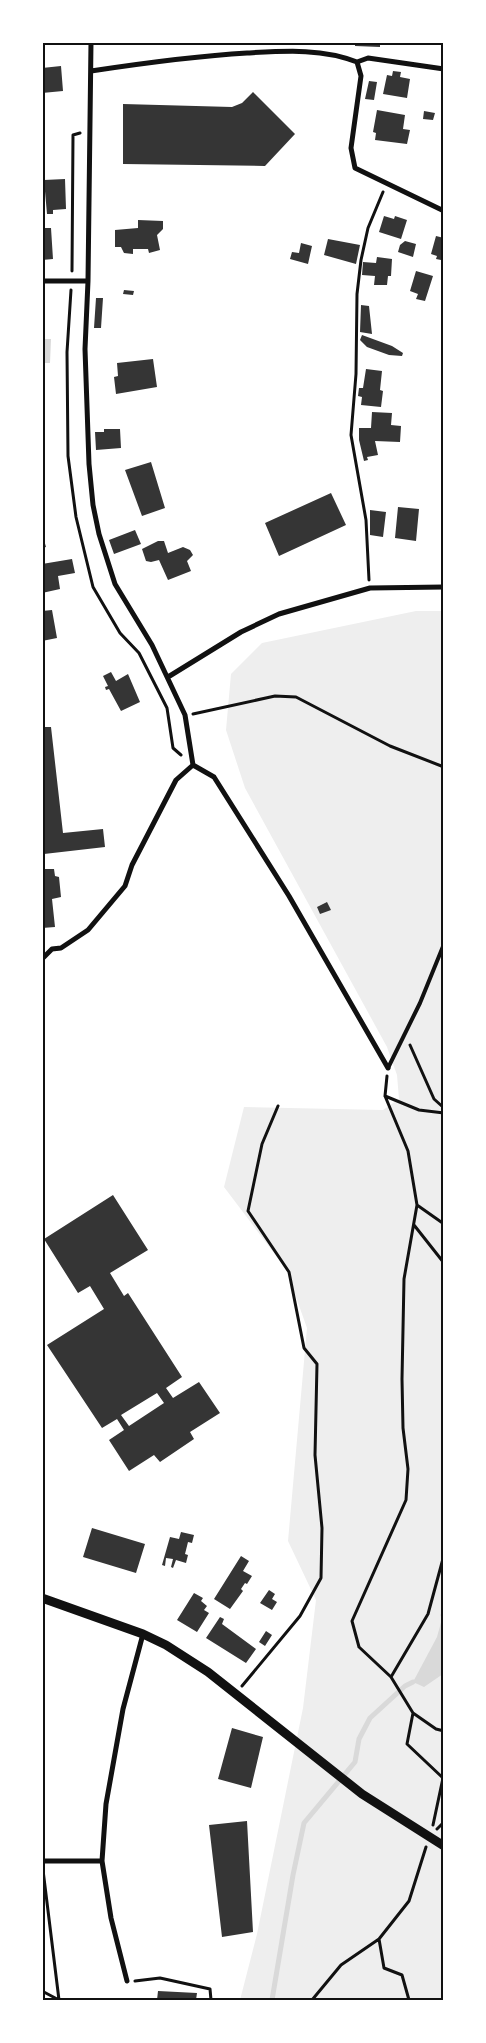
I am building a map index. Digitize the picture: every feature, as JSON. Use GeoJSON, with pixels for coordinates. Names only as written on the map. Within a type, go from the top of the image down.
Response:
{"type":"FeatureCollection","features":[{"type":"Feature","properties":{"kind":"street"},"geometry":{"type":"LineString","coordinates":[[91,42],[88,282],[85,348],[89,464],[94,512],[115,584],[152,645],[185,715],[193,766]]}},
{"type":"Feature","properties":{"kind":"street"},"geometry":{"type":"LineString","coordinates":[[92,71],[190,56],[296,50],[343,56],[357,62],[368,58],[444,69]]}},
{"type":"Feature","properties":{"kind":"street"},"geometry":{"type":"LineString","coordinates":[[357,62],[361,76],[351,148],[355,168],[444,211]]}},
{"type":"Feature","properties":{"kind":"street"},"geometry":{"type":"LineString","coordinates":[[42,281],[88,282]]}},
{"type":"Feature","properties":{"kind":"street"},"geometry":{"type":"LineString","coordinates":[[168,677],[240,632],[278,614],[370,588],[444,587]]}},
{"type":"Feature","properties":{"kind":"street"},"geometry":{"type":"LineString","coordinates":[[42,960],[52,949],[61,948],[88,930],[125,886],[132,865],[176,780],[193,766]]}},
{"type":"Feature","properties":{"kind":"street"},"geometry":{"type":"LineString","coordinates":[[193,766],[214,777],[290,896],[388,1068]]}},
{"type":"Feature","properties":{"kind":"street"},"geometry":{"type":"LineString","coordinates":[[42,1598],[143,1634],[166,1645],[203,1669],[357,1791],[444,1846]]}},
{"type":"Feature","properties":{"kind":"street"},"geometry":{"type":"LineString","coordinates":[[127,1982],[111,1918],[102,1861],[106,1804],[123,1709],[143,1634]]}},
{"type":"Feature","properties":{"kind":"street"},"geometry":{"type":"LineString","coordinates":[[42,1862],[102,1861]]}},
{"type":"Feature","properties":{"kind":"lane"},"geometry":{"type":"LineString","coordinates":[[388,1068],[420,1003],[444,944]]}},
{"type":"Feature","properties":{"kind":"path"},"geometry":{"type":"LineString","coordinates":[[370,588],[366,520],[351,434],[356,374],[357,294],[360,260],[368,228],[387,184]]}},
{"type":"Feature","properties":{"kind":"path"},"geometry":{"type":"LineString","coordinates":[[185,715],[276,696],[296,697],[390,746],[444,767]]}},
{"type":"Feature","properties":{"kind":"path"},"geometry":{"type":"LineString","coordinates":[[405,1033],[434,1099],[444,1108]]}},
{"type":"Feature","properties":{"kind":"path"},"geometry":{"type":"LineString","coordinates":[[388,1068],[385,1096],[408,1151],[417,1205],[404,1279],[403,1428],[408,1470],[406,1500],[352,1621],[359,1647],[391,1677],[413,1713],[436,1729],[444,1731]]}},
{"type":"Feature","properties":{"kind":"path"},"geometry":{"type":"LineString","coordinates":[[385,1096],[419,1110],[444,1113]]}},
{"type":"Feature","properties":{"kind":"path"},"geometry":{"type":"LineString","coordinates":[[235,1694],[300,1616],[321,1578],[322,1528],[315,1455],[317,1364],[304,1348],[289,1272],[248,1210],[262,1144],[278,1106]]}},
{"type":"Feature","properties":{"kind":"path"},"geometry":{"type":"LineString","coordinates":[[417,1205],[444,1224]]}},
{"type":"Feature","properties":{"kind":"path"},"geometry":{"type":"LineString","coordinates":[[414,1225],[444,1263]]}},
{"type":"Feature","properties":{"kind":"path"},"geometry":{"type":"LineString","coordinates":[[391,1677],[428,1614],[444,1555]]}},
{"type":"Feature","properties":{"kind":"path"},"geometry":{"type":"LineString","coordinates":[[312,2000],[341,1965],[379,1939],[408,1902],[430,1837],[443,1778],[406,1744],[413,1713]]}},
{"type":"Feature","properties":{"kind":"path"},"geometry":{"type":"LineString","coordinates":[[42,1867],[59,2000],[42,1991]]}},
{"type":"Feature","properties":{"kind":"path"},"geometry":{"type":"LineString","coordinates":[[379,1939],[384,1968],[402,1975],[409,2000]]}},
{"type":"Feature","properties":{"kind":"path"},"geometry":{"type":"LineString","coordinates":[[127,1982],[160,1978],[210,1989],[211,2000]]}},
{"type":"Feature","properties":{"kind":"shaded area"},"geometry":{"type":"Polygon","coordinates":[[[43,339],[51,339],[50,363],[43,363],[43,339]]]}},
{"type":"Feature","properties":{"kind":"shaded area"},"geometry":{"type":"Polygon","coordinates":[[[416,611],[443,611],[443,2000],[240,2000],[257,1934],[303,1708],[316,1600],[288,1541],[307,1328],[286,1269],[224,1187],[244,1107],[383,1110],[399,1099],[397,1075],[387,1047],[245,788],[226,730],[231,674],[262,643],[416,611]]]}},
{"type":"Feature","properties":{"kind":"shaded area"},"geometry":{"type":"Polygon","coordinates":[[[443,1615],[443,1674],[424,1687],[413,1682],[437,1637],[443,1615]]]}},
{"type":"Feature","properties":{"kind":"building"},"geometry":{"type":"Polygon","coordinates":[[[355,42],[380,42],[380,47],[355,46],[355,42]]]}},
{"type":"Feature","properties":{"kind":"building"},"geometry":{"type":"Polygon","coordinates":[[[61,66],[63,91],[42,93],[42,68],[61,66]]]}},
{"type":"Feature","properties":{"kind":"building"},"geometry":{"type":"Polygon","coordinates":[[[393,71],[401,72],[400,77],[410,79],[407,98],[383,94],[387,75],[392,76],[393,71]]]}},
{"type":"Feature","properties":{"kind":"building"},"geometry":{"type":"Polygon","coordinates":[[[369,81],[377,82],[374,100],[365,99],[369,81]]]}},
{"type":"Feature","properties":{"kind":"building"},"geometry":{"type":"Polygon","coordinates":[[[253,92],[295,134],[265,166],[123,164],[123,104],[232,107],[242,103],[253,92]]]}},
{"type":"Feature","properties":{"kind":"building"},"geometry":{"type":"Polygon","coordinates":[[[377,110],[405,115],[403,129],[410,130],[407,144],[375,140],[376,133],[373,132],[377,110]]]}},
{"type":"Feature","properties":{"kind":"building"},"geometry":{"type":"Polygon","coordinates":[[[424,111],[435,113],[433,120],[423,119],[424,111]]]}},
{"type":"Feature","properties":{"kind":"building"},"geometry":{"type":"Polygon","coordinates":[[[65,179],[66,209],[53,210],[53,214],[47,214],[44,180],[65,179]]]}},
{"type":"Feature","properties":{"kind":"building"},"geometry":{"type":"Polygon","coordinates":[[[384,216],[394,219],[395,216],[407,220],[401,239],[379,232],[384,216]]]}},
{"type":"Feature","properties":{"kind":"building"},"geometry":{"type":"Polygon","coordinates":[[[138,220],[163,221],[163,229],[157,235],[160,250],[149,253],[148,249],[133,249],[133,254],[124,253],[121,247],[115,247],[115,230],[138,228],[138,220]]]}},
{"type":"Feature","properties":{"kind":"building"},"geometry":{"type":"Polygon","coordinates":[[[42,228],[51,228],[53,259],[42,260],[42,228]]]}},
{"type":"Feature","properties":{"kind":"building"},"geometry":{"type":"Polygon","coordinates":[[[436,236],[444,238],[444,257],[441,260],[436,259],[437,256],[431,254],[436,236]]]}},
{"type":"Feature","properties":{"kind":"building"},"geometry":{"type":"Polygon","coordinates":[[[328,239],[360,245],[356,264],[324,255],[328,239]]]}},
{"type":"Feature","properties":{"kind":"building"},"geometry":{"type":"Polygon","coordinates":[[[405,241],[416,244],[413,257],[398,252],[400,245],[405,241]]]}},
{"type":"Feature","properties":{"kind":"building"},"geometry":{"type":"Polygon","coordinates":[[[301,243],[312,246],[308,264],[290,259],[292,252],[299,253],[301,243]]]}},
{"type":"Feature","properties":{"kind":"building"},"geometry":{"type":"Polygon","coordinates":[[[377,257],[392,259],[391,276],[388,276],[387,285],[374,285],[375,276],[362,275],[363,262],[376,263],[377,257]]]}},
{"type":"Feature","properties":{"kind":"building"},"geometry":{"type":"Polygon","coordinates":[[[416,271],[433,276],[425,301],[416,299],[418,294],[410,291],[416,271]]]}},
{"type":"Feature","properties":{"kind":"building"},"geometry":{"type":"Polygon","coordinates":[[[124,290],[134,291],[133,295],[123,294],[124,290]]]}},
{"type":"Feature","properties":{"kind":"building"},"geometry":{"type":"Polygon","coordinates":[[[96,298],[103,298],[101,328],[94,328],[96,298]]]}},
{"type":"Feature","properties":{"kind":"building"},"geometry":{"type":"Polygon","coordinates":[[[361,305],[369,306],[372,334],[360,332],[361,305]]]}},
{"type":"Feature","properties":{"kind":"building"},"geometry":{"type":"Polygon","coordinates":[[[362,335],[392,346],[403,353],[402,356],[389,355],[367,347],[360,340],[362,335]]]}},
{"type":"Feature","properties":{"kind":"building"},"geometry":{"type":"Polygon","coordinates":[[[153,359],[157,387],[116,394],[114,377],[118,376],[117,363],[153,359]]]}},
{"type":"Feature","properties":{"kind":"building"},"geometry":{"type":"Polygon","coordinates":[[[366,369],[382,371],[380,390],[383,391],[381,407],[361,405],[362,397],[358,396],[359,388],[363,388],[366,369]]]}},
{"type":"Feature","properties":{"kind":"building"},"geometry":{"type":"Polygon","coordinates":[[[372,412],[392,413],[391,425],[401,426],[400,442],[375,441],[378,455],[367,457],[368,460],[364,461],[359,440],[359,428],[371,428],[372,412]]]}},
{"type":"Feature","properties":{"kind":"building"},"geometry":{"type":"Polygon","coordinates":[[[104,429],[120,429],[121,448],[96,450],[95,432],[104,432],[104,429]]]}},
{"type":"Feature","properties":{"kind":"building"},"geometry":{"type":"Polygon","coordinates":[[[151,462],[165,508],[142,516],[125,470],[151,462]]]}},
{"type":"Feature","properties":{"kind":"building"},"geometry":{"type":"Polygon","coordinates":[[[331,493],[346,525],[279,556],[265,523],[331,493]]]}},
{"type":"Feature","properties":{"kind":"building"},"geometry":{"type":"Polygon","coordinates":[[[398,507],[419,509],[416,541],[395,538],[398,507]]]}},
{"type":"Feature","properties":{"kind":"building"},"geometry":{"type":"Polygon","coordinates":[[[370,510],[386,512],[383,537],[370,535],[370,510]]]}},
{"type":"Feature","properties":{"kind":"building"},"geometry":{"type":"Polygon","coordinates":[[[135,530],[141,544],[114,554],[109,540],[135,530]]]}},
{"type":"Feature","properties":{"kind":"building"},"geometry":{"type":"Polygon","coordinates":[[[42,533],[46,547],[42,548],[42,533]]]}},
{"type":"Feature","properties":{"kind":"building"},"geometry":{"type":"Polygon","coordinates":[[[158,541],[164,541],[168,553],[183,547],[190,550],[193,555],[187,561],[191,571],[168,580],[159,560],[146,561],[142,549],[158,541]]]}},
{"type":"Feature","properties":{"kind":"building"},"geometry":{"type":"Polygon","coordinates":[[[72,559],[75,573],[58,576],[60,589],[42,593],[42,564],[72,559]]]}},
{"type":"Feature","properties":{"kind":"building"},"geometry":{"type":"Polygon","coordinates":[[[52,610],[57,638],[42,641],[42,611],[52,610]]]}},
{"type":"Feature","properties":{"kind":"building"},"geometry":{"type":"Polygon","coordinates":[[[111,672],[116,681],[128,674],[140,702],[121,711],[109,689],[106,690],[105,687],[108,686],[103,676],[111,672]]]}},
{"type":"Feature","properties":{"kind":"building"},"geometry":{"type":"Polygon","coordinates":[[[42,727],[51,727],[63,833],[103,829],[105,847],[44,854],[42,727]]]}},
{"type":"Feature","properties":{"kind":"building"},"geometry":{"type":"Polygon","coordinates":[[[42,869],[54,869],[55,876],[59,877],[61,897],[52,899],[55,927],[42,928],[42,869]]]}},
{"type":"Feature","properties":{"kind":"building"},"geometry":{"type":"Polygon","coordinates":[[[327,902],[331,910],[320,914],[317,907],[327,902]]]}},
{"type":"Feature","properties":{"kind":"building"},"geometry":{"type":"Polygon","coordinates":[[[113,1195],[148,1250],[110,1273],[124,1296],[128,1293],[182,1377],[166,1388],[173,1398],[199,1382],[220,1413],[190,1432],[194,1439],[160,1462],[154,1455],[129,1471],[109,1440],[124,1430],[117,1419],[102,1428],[47,1345],[104,1309],[90,1286],[78,1293],[44,1239],[113,1195]],[[157,1393],[121,1415],[129,1426],[164,1403],[157,1393]]]}},
{"type":"Feature","properties":{"kind":"building"},"geometry":{"type":"Polygon","coordinates":[[[92,1528],[145,1544],[136,1573],[83,1557],[92,1528]]]}},
{"type":"Feature","properties":{"kind":"building"},"geometry":{"type":"Polygon","coordinates":[[[181,1532],[194,1535],[192,1543],[188,1542],[185,1554],[188,1555],[186,1563],[176,1560],[173,1568],[171,1567],[173,1559],[166,1558],[165,1566],[162,1565],[170,1537],[179,1539],[181,1532]]]}},
{"type":"Feature","properties":{"kind":"building"},"geometry":{"type":"Polygon","coordinates":[[[241,1556],[249,1561],[243,1571],[252,1576],[241,1589],[243,1591],[230,1609],[214,1599],[241,1556]]]}},
{"type":"Feature","properties":{"kind":"building"},"geometry":{"type":"Polygon","coordinates":[[[269,1590],[275,1594],[272,1599],[277,1602],[272,1610],[260,1603],[269,1590]]]}},
{"type":"Feature","properties":{"kind":"building"},"geometry":{"type":"Polygon","coordinates":[[[194,1593],[203,1598],[201,1601],[207,1606],[204,1610],[209,1613],[197,1632],[177,1620],[194,1593]]]}},
{"type":"Feature","properties":{"kind":"building"},"geometry":{"type":"Polygon","coordinates":[[[220,1617],[224,1619],[222,1624],[256,1649],[246,1663],[206,1638],[220,1617]]]}},
{"type":"Feature","properties":{"kind":"building"},"geometry":{"type":"Polygon","coordinates":[[[266,1631],[272,1635],[265,1646],[259,1642],[266,1631]]]}},
{"type":"Feature","properties":{"kind":"building"},"geometry":{"type":"Polygon","coordinates":[[[232,1728],[263,1737],[251,1788],[218,1779],[232,1728]]]}},
{"type":"Feature","properties":{"kind":"building"},"geometry":{"type":"Polygon","coordinates":[[[247,1821],[253,1932],[222,1937],[209,1825],[247,1821]]]}},
{"type":"Feature","properties":{"kind":"building"},"geometry":{"type":"Polygon","coordinates":[[[158,1991],[197,1993],[196,2000],[157,2000],[158,1991]]]}},
{"type":"Feature","properties":{"kind":"waterway"},"geometry":{"type":"LineString","coordinates":[[272,2000],[293,1875],[304,1823],[355,1762],[359,1739],[370,1718],[405,1686],[413,1682]]}}]}
